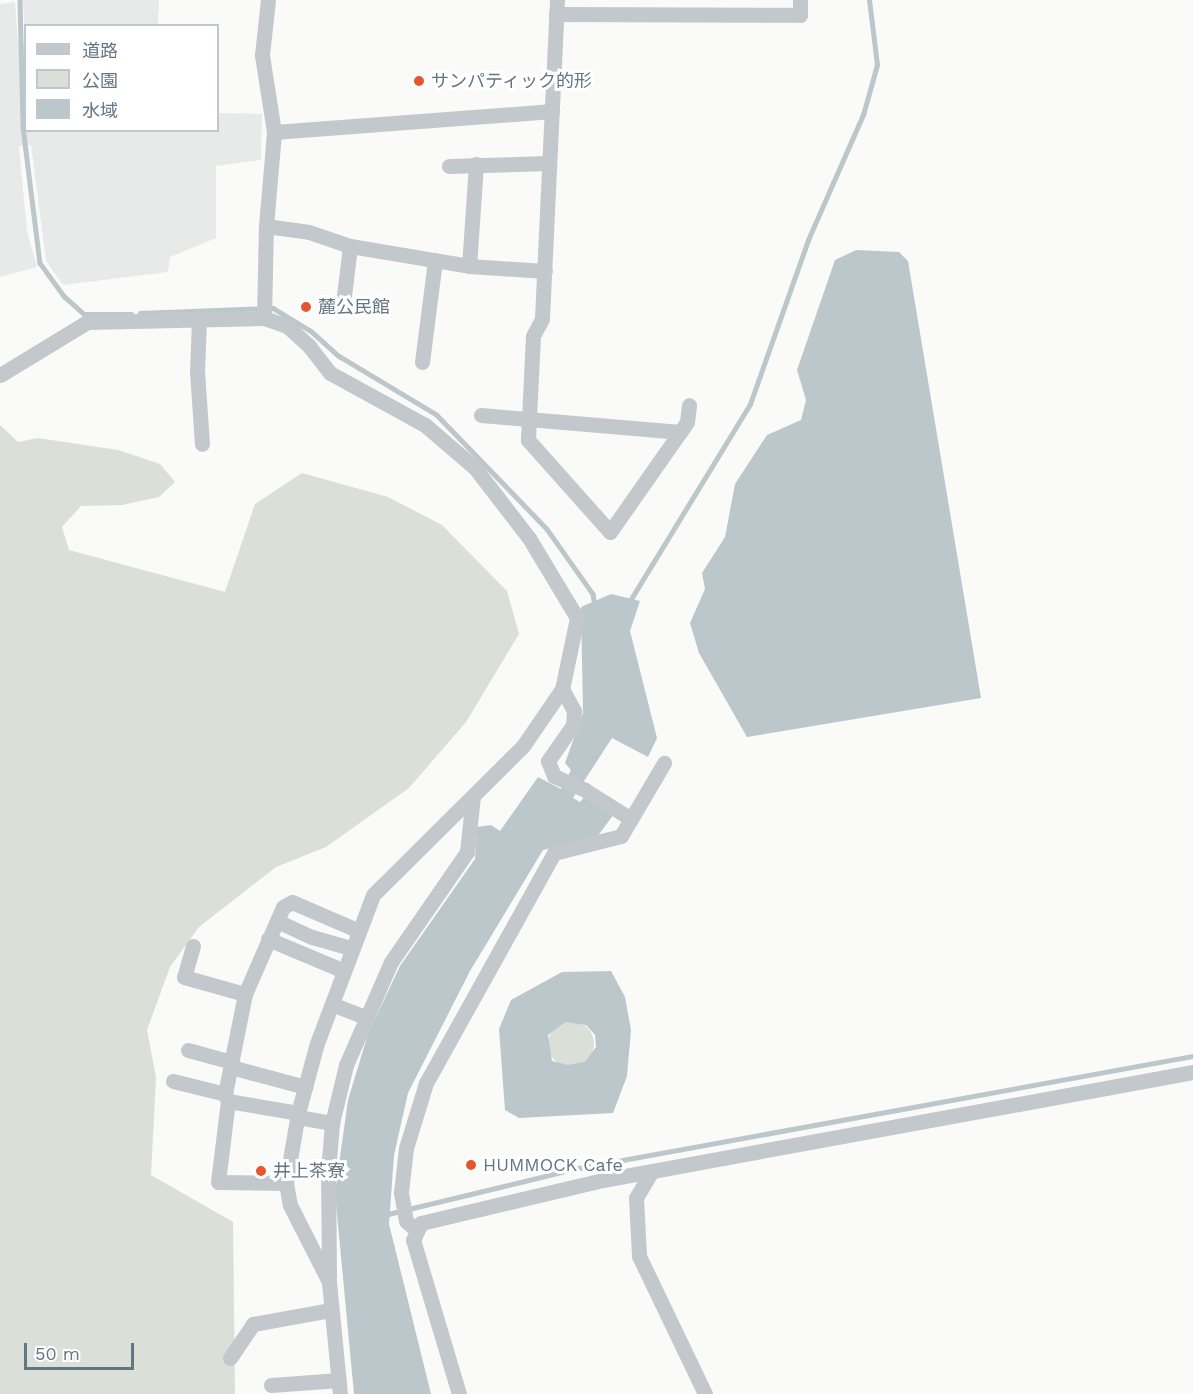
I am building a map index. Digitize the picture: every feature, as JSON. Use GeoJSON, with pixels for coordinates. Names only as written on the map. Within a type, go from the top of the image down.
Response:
{"type":"FeatureCollection","features":[{"type":"Feature","properties":{"kind":"street"},"geometry":{"type":"LineString","coordinates":[[264,318],[266,226],[274,132],[262,55],[268,0]]}},
{"type":"Feature","properties":{"kind":"street"},"geometry":{"type":"LineString","coordinates":[[689,405],[687,422],[610,532],[528,440],[533,336],[542,319],[557,7],[800,15],[800,0]]}},
{"type":"Feature","properties":{"kind":"street"},"geometry":{"type":"LineString","coordinates":[[274,132],[552,111]]}},
{"type":"Feature","properties":{"kind":"street"},"geometry":{"type":"LineString","coordinates":[[448,166],[549,163]]}},
{"type":"Feature","properties":{"kind":"street"},"geometry":{"type":"LineString","coordinates":[[469,266],[476,164]]}},
{"type":"Feature","properties":{"kind":"street"},"geometry":{"type":"LineString","coordinates":[[266,226],[309,232],[350,246],[469,266],[545,271]]}},
{"type":"Feature","properties":{"kind":"street"},"geometry":{"type":"LineString","coordinates":[[343,304],[350,246]]}},
{"type":"Feature","properties":{"kind":"street"},"geometry":{"type":"LineString","coordinates":[[422,362],[435,260]]}},
{"type":"Feature","properties":{"kind":"street"},"geometry":{"type":"LineString","coordinates":[[0,375],[87,322],[264,318],[287,326],[330,373],[425,425],[475,468],[529,538],[577,618],[562,688],[523,746],[374,894],[357,930],[334,1005],[317,1043],[298,1115],[286,1184],[290,1205],[329,1282]]}},
{"type":"Feature","properties":{"kind":"street"},"geometry":{"type":"LineString","coordinates":[[199,320],[197,371],[202,444]]}},
{"type":"Feature","properties":{"kind":"street"},"geometry":{"type":"LineString","coordinates":[[481,415],[529,417],[680,432]]}},
{"type":"Feature","properties":{"kind":"street"},"geometry":{"type":"LineString","coordinates":[[562,688],[574,711],[573,725],[548,761],[554,776],[585,790],[631,819]]}},
{"type":"Feature","properties":{"kind":"street"},"geometry":{"type":"LineString","coordinates":[[416,1230],[406,1221],[401,1192],[406,1148],[426,1083],[554,853],[621,836],[664,764]]}},
{"type":"Feature","properties":{"kind":"street"},"geometry":{"type":"LineString","coordinates":[[272,1385],[340,1387],[330,1310],[329,1282],[328,1170],[332,1123],[346,1065],[391,962],[467,852],[473,796]]}},
{"type":"Feature","properties":{"kind":"street"},"geometry":{"type":"LineString","coordinates":[[286,1184],[218,1182],[226,1097],[245,994],[283,907],[292,902],[357,930]]}},
{"type":"Feature","properties":{"kind":"street"},"geometry":{"type":"LineString","coordinates":[[277,921],[312,937],[351,948]]}},
{"type":"Feature","properties":{"kind":"street"},"geometry":{"type":"LineString","coordinates":[[268,939],[344,971]]}},
{"type":"Feature","properties":{"kind":"street"},"geometry":{"type":"LineString","coordinates":[[193,946],[184,977],[245,994]]}},
{"type":"Feature","properties":{"kind":"street"},"geometry":{"type":"LineString","coordinates":[[334,1005],[366,1017]]}},
{"type":"Feature","properties":{"kind":"street"},"geometry":{"type":"LineString","coordinates":[[188,1050],[305,1088]]}},
{"type":"Feature","properties":{"kind":"street"},"geometry":{"type":"LineString","coordinates":[[459,1394],[413,1240],[421,1223],[518,1199],[652,1171],[1193,1072]]}},
{"type":"Feature","properties":{"kind":"street"},"geometry":{"type":"LineString","coordinates":[[173,1081],[226,1097],[332,1123]]}},
{"type":"Feature","properties":{"kind":"street"},"geometry":{"type":"LineString","coordinates":[[652,1171],[636,1197],[639,1256],[705,1394]]}},
{"type":"Feature","properties":{"kind":"street"},"geometry":{"type":"LineString","coordinates":[[230,1358],[253,1324],[330,1310]]}},
{"type":"Feature","properties":{"kind":"shaded area"},"geometry":{"type":"Polygon","coordinates":[[[23,0],[159,0],[158,24],[24,24],[23,0]]]}},
{"type":"Feature","properties":{"kind":"shaded area"},"geometry":{"type":"Polygon","coordinates":[[[15,2],[18,42],[24,43],[24,132],[219,132],[219,113],[262,114],[261,160],[216,166],[216,238],[170,257],[168,272],[63,285],[46,261],[31,145],[19,146],[27,231],[37,267],[0,277],[0,4],[15,2]]]}},
{"type":"Feature","properties":{"kind":"green space"},"geometry":{"type":"Polygon","coordinates":[[[0,425],[18,442],[38,438],[118,450],[160,464],[175,482],[159,497],[122,505],[81,506],[62,527],[69,550],[225,592],[255,504],[302,473],[388,497],[442,525],[507,591],[519,634],[466,722],[409,788],[326,847],[276,867],[199,927],[170,967],[147,1030],[156,1077],[151,1175],[233,1222],[235,1394],[0,1394],[0,425]]]}},
{"type":"Feature","properties":{"kind":"green space"},"geometry":{"type":"Polygon","coordinates":[[[571,1021],[587,1028],[594,1044],[587,1060],[571,1067],[555,1060],[548,1044],[555,1028],[571,1021]]]}},
{"type":"Feature","properties":{"kind":"water"},"geometry":{"type":"Polygon","coordinates":[[[856,250],[899,252],[908,261],[981,698],[747,737],[699,653],[690,623],[705,589],[702,573],[725,537],[735,484],[767,435],[801,420],[806,400],[797,370],[835,260],[856,250]]]}},
{"type":"Feature","properties":{"kind":"water"},"geometry":{"type":"Polygon","coordinates":[[[611,594],[640,601],[630,631],[657,738],[648,757],[612,738],[573,798],[580,802],[585,796],[614,814],[597,837],[543,850],[470,971],[408,1093],[394,1155],[389,1224],[431,1394],[354,1394],[335,1193],[348,1100],[368,1034],[400,966],[475,859],[477,827],[491,825],[500,831],[538,777],[561,789],[571,770],[565,763],[583,713],[581,607],[611,594]]]}},
{"type":"Feature","properties":{"kind":"water"},"geometry":{"type":"Polygon","coordinates":[[[611,971],[625,997],[631,1030],[627,1076],[613,1113],[519,1118],[505,1110],[499,1029],[511,1000],[562,972],[611,971]],[[565,1022],[548,1035],[552,1061],[568,1065],[585,1062],[596,1047],[595,1035],[586,1025],[565,1022]]]}},
{"type":"Feature","properties":{"kind":"waterway"},"geometry":{"type":"LineString","coordinates":[[20,0],[23,127],[40,263],[64,296],[84,314],[132,314]]}},
{"type":"Feature","properties":{"kind":"waterway"},"geometry":{"type":"LineString","coordinates":[[628,604],[750,404],[808,240],[863,115],[877,65],[869,0]]}},
{"type":"Feature","properties":{"kind":"waterway"},"geometry":{"type":"LineString","coordinates":[[140,313],[273,308],[311,331],[339,356],[437,415],[547,529],[593,594],[595,606]]}},
{"type":"Feature","properties":{"kind":"waterway"},"geometry":{"type":"LineString","coordinates":[[384,1215],[579,1168],[1193,1056]]}},
{"type":"Feature","properties":{"kind":"place","name":"サンパティック的形"},"geometry":{"type":"Point","coordinates":[419,81]}},
{"type":"Feature","properties":{"kind":"place","name":"麓公民館"},"geometry":{"type":"Point","coordinates":[306,307]}},
{"type":"Feature","properties":{"kind":"place","name":"HUMMOCK Cafe"},"geometry":{"type":"Point","coordinates":[471,1165]}},
{"type":"Feature","properties":{"kind":"place","name":"井上茶寮"},"geometry":{"type":"Point","coordinates":[261,1171]}}]}
